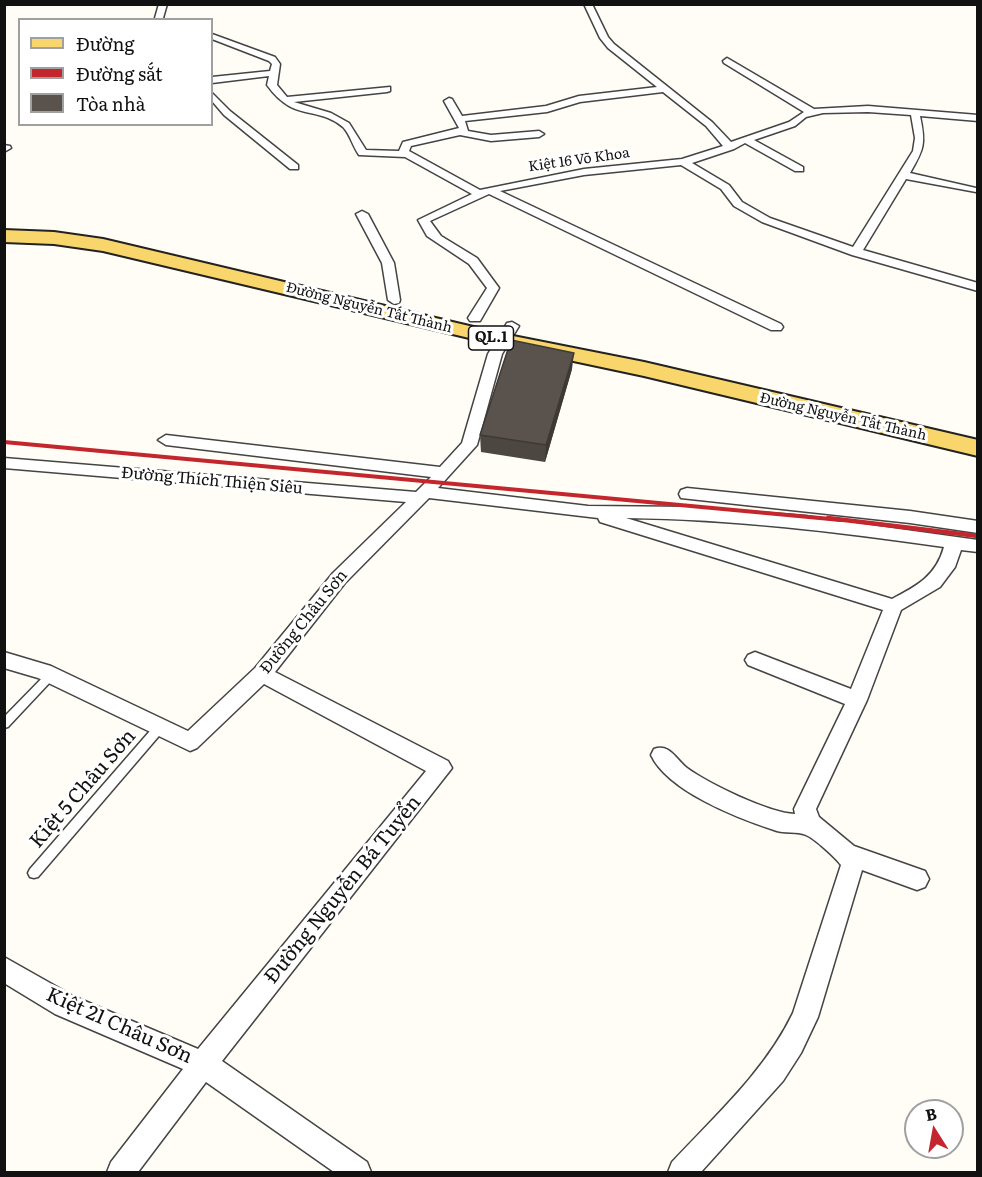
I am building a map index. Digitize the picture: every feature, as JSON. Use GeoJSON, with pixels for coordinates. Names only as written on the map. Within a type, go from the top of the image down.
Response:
{"type":"FeatureCollection","features":[{"type":"Feature","properties":{"kind":"main road","name":"Đường Nguyễn Tất Thành"},"geometry":{"type":"LineString","coordinates":[[4,228],[59,230],[104,235],[475,318],[508,333],[644,369],[978,448]]}},
{"type":"Feature","properties":{"kind":"main road","name":"Đường Nguyễn Tất Thành"},"geometry":{"type":"LineString","coordinates":[[4,237],[54,238],[103,245],[508,333],[978,431]]}},
{"type":"Feature","properties":{"kind":"street"},"geometry":{"type":"LineString","coordinates":[[588,4],[604,38],[611,46],[709,124],[730,147]]}},
{"type":"Feature","properties":{"kind":"street"},"geometry":{"type":"LineString","coordinates":[[213,36],[272,59],[276,64],[273,73],[274,88],[285,100],[299,109],[344,123],[351,130],[363,153],[404,154],[776,327]]}},
{"type":"Feature","properties":{"kind":"street"},"geometry":{"type":"LineString","coordinates":[[728,61],[811,112],[868,109],[978,118]]}},
{"type":"Feature","properties":{"kind":"street"},"geometry":{"type":"LineString","coordinates":[[213,80],[273,73]]}},
{"type":"Feature","properties":{"kind":"street"},"geometry":{"type":"LineString","coordinates":[[285,100],[387,89]]}},
{"type":"Feature","properties":{"kind":"street"},"geometry":{"type":"LineString","coordinates":[[460,119],[547,109],[589,98],[664,89]]}},
{"type":"Feature","properties":{"kind":"street"},"geometry":{"type":"LineString","coordinates":[[213,97],[227,113],[294,166]]}},
{"type":"Feature","properties":{"kind":"street"},"geometry":{"type":"LineString","coordinates":[[449,101],[464,127],[460,132]]}},
{"type":"Feature","properties":{"kind":"street","name":"Kiệt 16 Võ Khoa"},"geometry":{"type":"LineString","coordinates":[[475,318],[493,288],[471,259],[435,237],[425,227],[424,220],[484,192],[584,172],[683,162],[771,132],[811,112]]}},
{"type":"Feature","properties":{"kind":"street"},"geometry":{"type":"LineString","coordinates":[[856,252],[904,175],[920,144],[915,113]]}},
{"type":"Feature","properties":{"kind":"street"},"geometry":{"type":"LineString","coordinates":[[404,154],[407,144],[460,132],[491,138],[539,134]]}},
{"type":"Feature","properties":{"kind":"street"},"geometry":{"type":"LineString","coordinates":[[745,139],[799,169]]}},
{"type":"Feature","properties":{"kind":"street"},"geometry":{"type":"LineString","coordinates":[[683,162],[725,187],[738,204],[766,220],[856,252],[978,287]]}},
{"type":"Feature","properties":{"kind":"street"},"geometry":{"type":"LineString","coordinates":[[904,175],[972,190]]}},
{"type":"Feature","properties":{"kind":"street"},"geometry":{"type":"LineString","coordinates":[[362,214],[388,263],[394,300]]}},
{"type":"Feature","properties":{"kind":"street","name":"Đường Châu Sơn"},"geometry":{"type":"LineString","coordinates":[[4,660],[51,675],[190,742],[262,674],[339,578],[445,473],[469,445],[495,354],[508,333]]}},
{"type":"Feature","properties":{"kind":"street"},"geometry":{"type":"LineString","coordinates":[[166,440],[445,473]]}},
{"type":"Feature","properties":{"kind":"street","name":"Đường Thích Thiện Siêu"},"geometry":{"type":"LineString","coordinates":[[4,464],[423,495],[588,512]]}},
{"type":"Feature","properties":{"kind":"street"},"geometry":{"type":"LineString","coordinates":[[687,494],[910,517],[978,527]]}},
{"type":"Feature","properties":{"kind":"street"},"geometry":{"type":"LineString","coordinates":[[588,512],[691,513],[805,522],[978,546]]}},
{"type":"Feature","properties":{"kind":"street"},"geometry":{"type":"LineString","coordinates":[[588,512],[894,606]]}},
{"type":"Feature","properties":{"kind":"street"},"geometry":{"type":"LineString","coordinates":[[917,879],[851,856],[811,825],[805,814],[857,700],[894,606],[919,593],[943,574],[949,565],[954,542]]}},
{"type":"Feature","properties":{"kind":"street"},"geometry":{"type":"LineString","coordinates":[[755,660],[857,700]]}},
{"type":"Feature","properties":{"kind":"street","name":"Đường Nguyễn Bá Tuyển"},"geometry":{"type":"LineString","coordinates":[[121,1173],[203,1064],[441,768],[262,674]]}},
{"type":"Feature","properties":{"kind":"street"},"geometry":{"type":"LineString","coordinates":[[661,755],[667,766],[690,781],[776,820],[788,824],[811,825]]}},
{"type":"Feature","properties":{"kind":"street"},"geometry":{"type":"LineString","coordinates":[[682,1173],[774,1072],[792,1044],[805,1017],[812,995],[852,865],[851,856]]}},
{"type":"Feature","properties":{"kind":"street","name":"Kiệt 21 Châu Sơn"},"geometry":{"type":"LineString","coordinates":[[4,969],[64,1005],[203,1064],[357,1173]]}},
{"type":"Feature","properties":{"kind":"lane"},"geometry":{"type":"LineString","coordinates":[[4,724],[51,675]]}},
{"type":"Feature","properties":{"kind":"lane","name":"Kiệt 5 Châu Sơn"},"geometry":{"type":"LineString","coordinates":[[34,873],[160,727]]}},
{"type":"Feature","properties":{"kind":"building"},"geometry":{"type":"Polygon","coordinates":[[[511,340],[574,353],[546,445],[480,435],[511,340]]]}},
{"type":"Feature","properties":{"kind":"railway"},"geometry":{"type":"LineString","coordinates":[[4,442],[841,520]]}},
{"type":"Feature","properties":{"kind":"railway"},"geometry":{"type":"LineString","coordinates":[[828,518],[978,536]]}}]}
